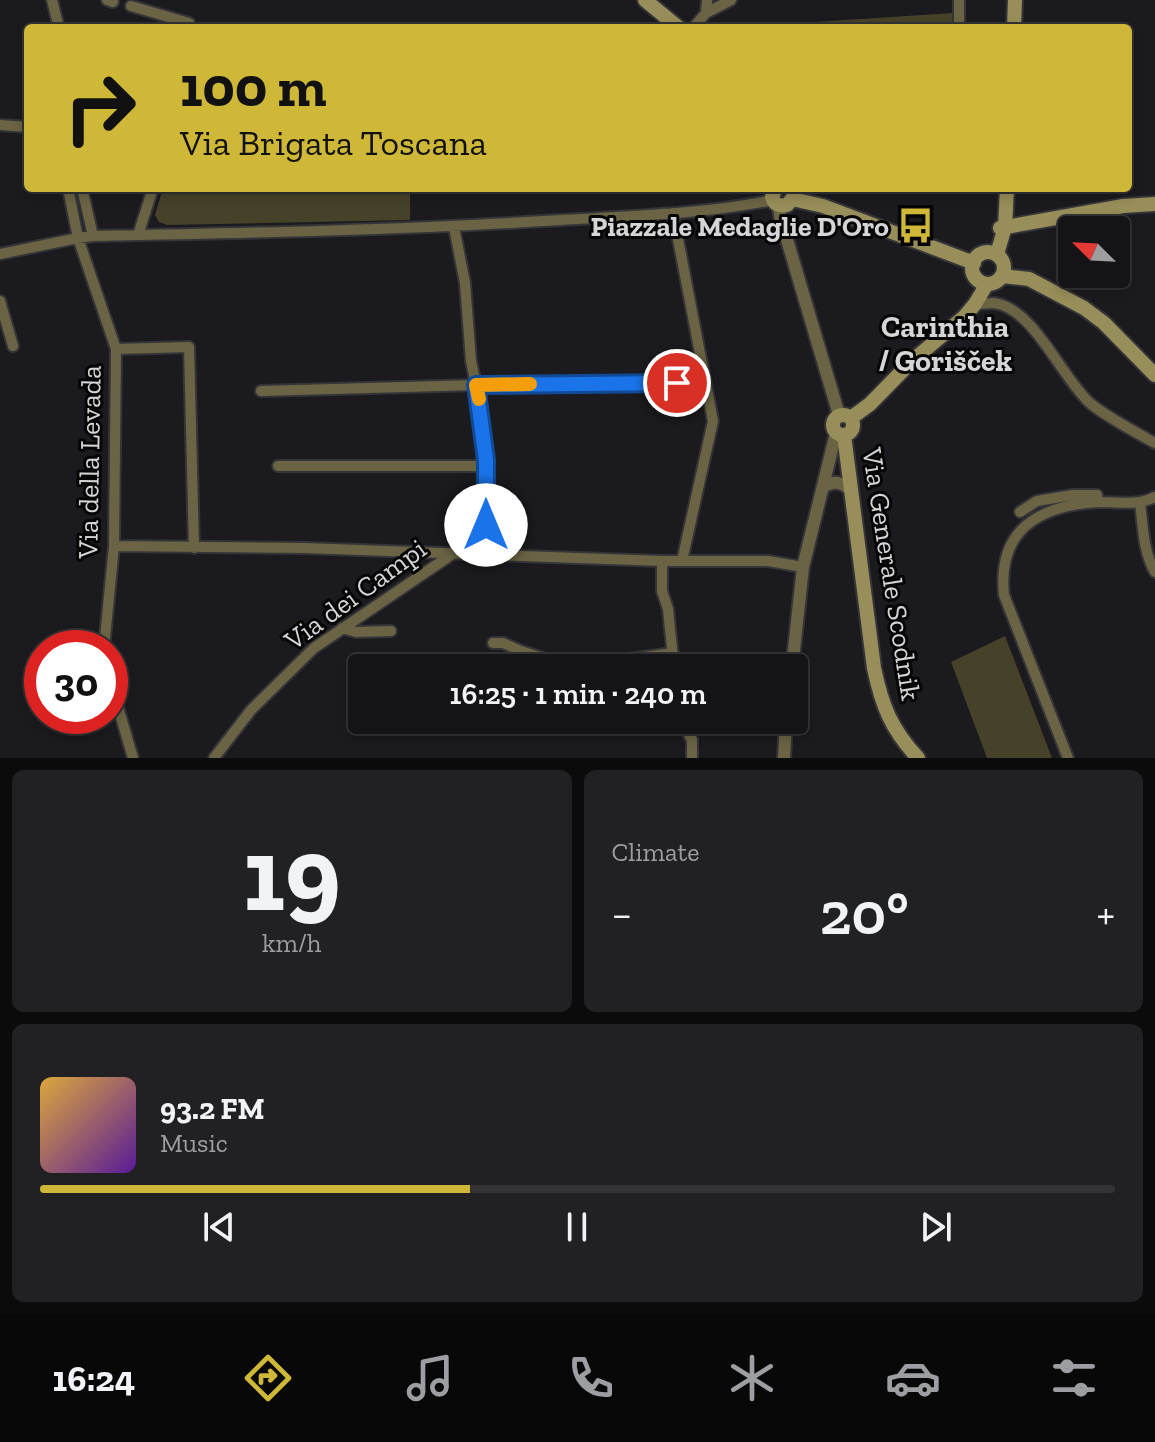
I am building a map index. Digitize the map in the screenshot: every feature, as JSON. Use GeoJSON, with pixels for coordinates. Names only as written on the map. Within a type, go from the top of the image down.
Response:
{"type":"FeatureCollection","features":[{"type":"Feature","properties":{"kind":"main road"},"geometry":{"type":"LineString","coordinates":[[645,0],[674,24]]}},
{"type":"Feature","properties":{"kind":"main road"},"geometry":{"type":"LineString","coordinates":[[1014,24],[1015,0]]}},
{"type":"Feature","properties":{"kind":"main road"},"geometry":{"type":"LineString","coordinates":[[782,196],[823,206],[974,263]]}},
{"type":"Feature","properties":{"kind":"main road"},"geometry":{"type":"LineString","coordinates":[[994,253],[1002,227],[1006,196]]}},
{"type":"Feature","properties":{"kind":"main road"},"geometry":{"type":"LineString","coordinates":[[1002,227],[1123,206],[1155,204]]}},
{"type":"Feature","properties":{"kind":"main road"},"geometry":{"type":"LineString","coordinates":[[994,253],[1001,258],[1004,266],[1002,276],[996,282],[987,284],[974,275],[974,263],[979,255],[994,253]]}},
{"type":"Feature","properties":{"kind":"main road"},"geometry":{"type":"LineString","coordinates":[[1002,276],[1029,279],[1084,308],[1104,323],[1155,375]]}},
{"type":"Feature","properties":{"kind":"main road"},"geometry":{"type":"LineString","coordinates":[[840,434],[851,432],[853,428],[854,424],[845,416],[870,404],[912,361],[965,316],[987,284]]}},
{"type":"Feature","properties":{"kind":"main road","name":"Via Generale Scodnik"},"geometry":{"type":"LineString","coordinates":[[840,434],[851,490],[880,696],[900,738],[918,758]]}},
{"type":"Feature","properties":{"kind":"street"},"geometry":{"type":"LineString","coordinates":[[52,0],[58,24]]}},
{"type":"Feature","properties":{"kind":"street"},"geometry":{"type":"LineString","coordinates":[[706,13],[707,0]]}},
{"type":"Feature","properties":{"kind":"street"},"geometry":{"type":"LineString","coordinates":[[696,24],[706,13],[731,0]]}},
{"type":"Feature","properties":{"kind":"street"},"geometry":{"type":"LineString","coordinates":[[959,0],[959,24]]}},
{"type":"Feature","properties":{"kind":"street"},"geometry":{"type":"LineString","coordinates":[[131,6],[189,24]]}},
{"type":"Feature","properties":{"kind":"street"},"geometry":{"type":"LineString","coordinates":[[0,125],[24,127]]}},
{"type":"Feature","properties":{"kind":"street","name":"Via della Levada"},"geometry":{"type":"LineString","coordinates":[[69,192],[78,238],[116,349],[114,546],[106,630]]}},
{"type":"Feature","properties":{"kind":"street"},"geometry":{"type":"LineString","coordinates":[[83,192],[93,236]]}},
{"type":"Feature","properties":{"kind":"street"},"geometry":{"type":"LineString","coordinates":[[138,235],[152,192]]}},
{"type":"Feature","properties":{"kind":"street"},"geometry":{"type":"LineString","coordinates":[[0,254],[93,236],[454,227],[673,213],[751,205],[782,196],[782,224],[845,416]]}},
{"type":"Feature","properties":{"kind":"street"},"geometry":{"type":"LineString","coordinates":[[673,213],[713,421],[682,561]]}},
{"type":"Feature","properties":{"kind":"street"},"geometry":{"type":"LineString","coordinates":[[454,227],[465,283],[471,361],[486,466],[486,555]]}},
{"type":"Feature","properties":{"kind":"street"},"geometry":{"type":"LineString","coordinates":[[0,301],[13,346]]}},
{"type":"Feature","properties":{"kind":"street"},"geometry":{"type":"LineString","coordinates":[[975,304],[994,303],[1009,308],[1036,332],[1091,404],[1155,443]]}},
{"type":"Feature","properties":{"kind":"street"},"geometry":{"type":"LineString","coordinates":[[116,349],[189,347],[194,548]]}},
{"type":"Feature","properties":{"kind":"street"},"geometry":{"type":"LineString","coordinates":[[261,391],[706,382]]}},
{"type":"Feature","properties":{"kind":"street"},"geometry":{"type":"LineString","coordinates":[[794,654],[803,567],[840,434]]}},
{"type":"Feature","properties":{"kind":"street"},"geometry":{"type":"LineString","coordinates":[[278,466],[486,466]]}},
{"type":"Feature","properties":{"kind":"street"},"geometry":{"type":"LineString","coordinates":[[823,487],[838,482],[851,490]]}},
{"type":"Feature","properties":{"kind":"street"},"geometry":{"type":"LineString","coordinates":[[1020,512],[1037,501],[1073,495],[1097,495],[1098,502]]}},
{"type":"Feature","properties":{"kind":"street"},"geometry":{"type":"LineString","coordinates":[[1068,758],[1004,595],[1003,567],[1007,554],[1021,530],[1046,513],[1098,502],[1140,503],[1155,497]]}},
{"type":"Feature","properties":{"kind":"street"},"geometry":{"type":"LineString","coordinates":[[1140,503],[1145,541],[1155,572]]}},
{"type":"Feature","properties":{"kind":"street"},"geometry":{"type":"LineString","coordinates":[[114,546],[305,548],[451,555]]}},
{"type":"Feature","properties":{"kind":"street","name":"Via dei Campi"},"geometry":{"type":"LineString","coordinates":[[214,758],[251,710],[314,648],[451,555],[768,561],[803,567]]}},
{"type":"Feature","properties":{"kind":"street"},"geometry":{"type":"LineString","coordinates":[[493,643],[503,643],[570,667],[673,653],[668,609],[662,591],[662,561]]}},
{"type":"Feature","properties":{"kind":"street"},"geometry":{"type":"LineString","coordinates":[[342,628],[356,632],[391,631]]}},
{"type":"Feature","properties":{"kind":"street"},"geometry":{"type":"LineString","coordinates":[[126,734],[133,758]]}},
{"type":"Feature","properties":{"kind":"street"},"geometry":{"type":"LineString","coordinates":[[689,734],[692,740],[692,758]]}},
{"type":"Feature","properties":{"kind":"street"},"geometry":{"type":"LineString","coordinates":[[784,758],[785,734]]}},
{"type":"Feature","properties":{"kind":"shaded area"},"geometry":{"type":"Polygon","coordinates":[[[953,13],[953,24],[815,22],[953,13]]]}},
{"type":"Feature","properties":{"kind":"shaded area"},"geometry":{"type":"Polygon","coordinates":[[[162,192],[410,192],[410,220],[167,225],[159,222],[155,215],[162,192]]]}},
{"type":"Feature","properties":{"kind":"shaded area"},"geometry":{"type":"Polygon","coordinates":[[[1005,636],[1052,758],[987,758],[951,662],[1005,636]]]}},
{"type":"Feature","properties":{"kind":"slow traffic"},"geometry":{"type":"LineString","coordinates":[[479,399],[476,385],[530,384]]}},
{"type":"Feature","properties":{"kind":"place","name":"Piazzale Medaglie D'Oro"},"geometry":{"type":"Point","coordinates":[915,226]}},
{"type":"Feature","properties":{"kind":"district","name":"Carinthia / Gorišček"},"geometry":{"type":"Point","coordinates":[945,344]}},
{"type":"Feature","properties":{"kind":"route"},"geometry":{"type":"LineString","coordinates":[[486,525],[486,460],[476,385],[677,383]]}}]}
